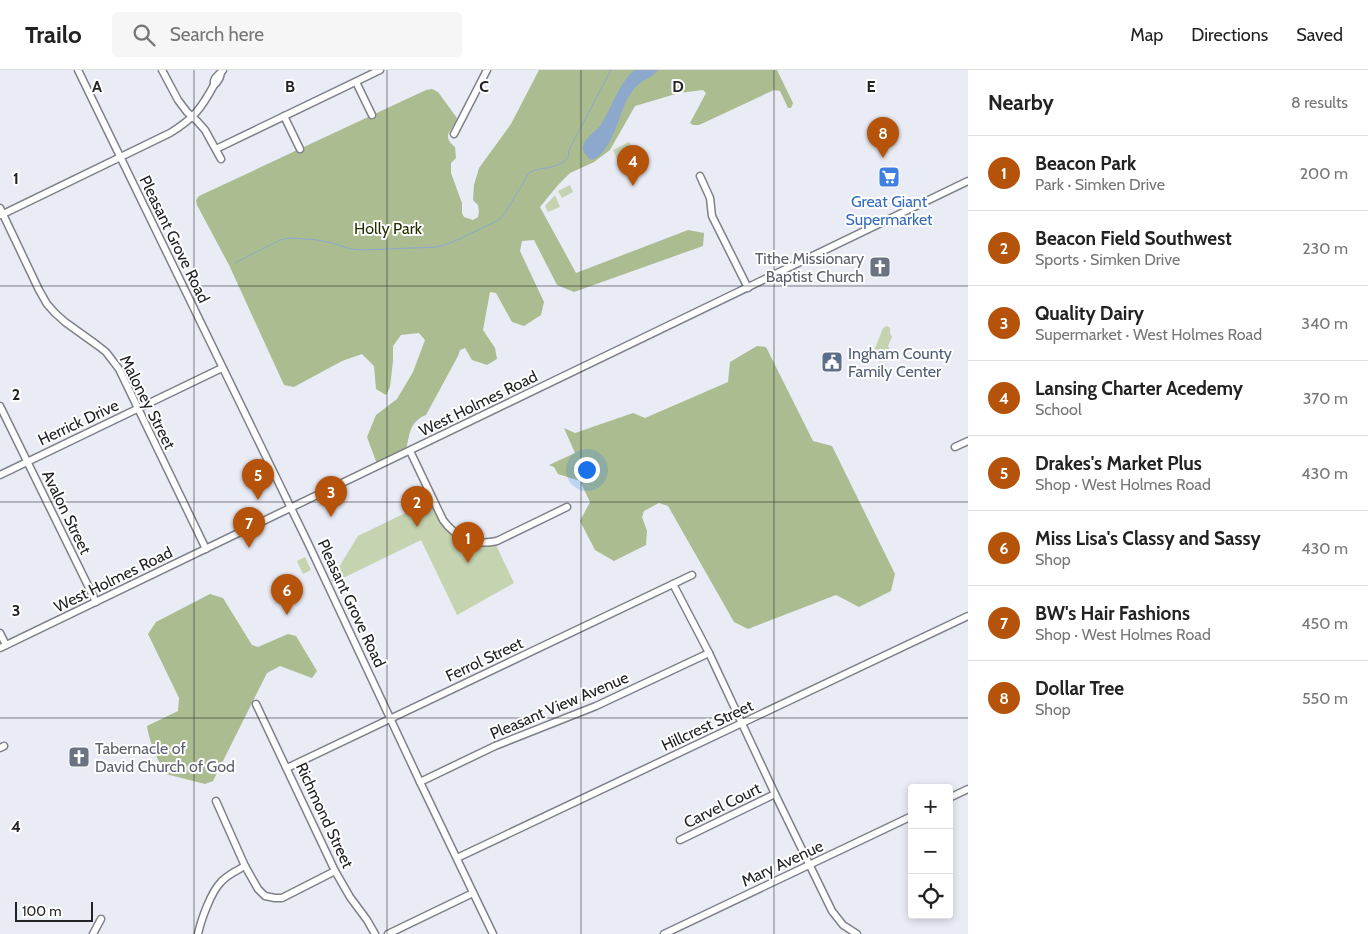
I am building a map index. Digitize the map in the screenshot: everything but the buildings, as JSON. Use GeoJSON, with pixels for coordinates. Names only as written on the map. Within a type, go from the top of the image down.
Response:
{"type":"FeatureCollection","features":[{"type":"Feature","properties":{"kind":"street","name":"Pleasant Grove Road"},"geometry":{"type":"LineString","coordinates":[[78,70],[291,508],[493,934]]}},
{"type":"Feature","properties":{"kind":"street"},"geometry":{"type":"LineString","coordinates":[[162,70],[178,100],[205,130],[221,159]]}},
{"type":"Feature","properties":{"kind":"street"},"geometry":{"type":"LineString","coordinates":[[216,149],[380,70]]}},
{"type":"Feature","properties":{"kind":"street"},"geometry":{"type":"LineString","coordinates":[[454,134],[487,70]]}},
{"type":"Feature","properties":{"kind":"street"},"geometry":{"type":"LineString","coordinates":[[1,213],[170,133],[193,117],[205,102],[214,85],[216,76],[222,71]]}},
{"type":"Feature","properties":{"kind":"street"},"geometry":{"type":"LineString","coordinates":[[356,82],[372,115]]}},
{"type":"Feature","properties":{"kind":"street"},"geometry":{"type":"LineString","coordinates":[[284,116],[300,149]]}},
{"type":"Feature","properties":{"kind":"street"},"geometry":{"type":"LineString","coordinates":[[700,176],[710,198],[712,216],[748,288]]}},
{"type":"Feature","properties":{"kind":"street","name":"West Holmes Road"},"geometry":{"type":"LineString","coordinates":[[3,647],[968,181]]}},
{"type":"Feature","properties":{"kind":"street","name":"Maloney Street"},"geometry":{"type":"LineString","coordinates":[[1,213],[47,304],[55,314],[97,344],[119,369],[206,549]]}},
{"type":"Feature","properties":{"kind":"street","name":"Herrick Drive"},"geometry":{"type":"LineString","coordinates":[[0,475],[222,368]]}},
{"type":"Feature","properties":{"kind":"street","name":"Avalon Street"},"geometry":{"type":"LineString","coordinates":[[0,406],[96,602]]}},
{"type":"Feature","properties":{"kind":"street"},"geometry":{"type":"LineString","coordinates":[[955,446],[968,441]]}},
{"type":"Feature","properties":{"kind":"street"},"geometry":{"type":"LineString","coordinates":[[410,451],[443,520],[456,534],[466,540],[487,544],[497,541],[567,507]]}},
{"type":"Feature","properties":{"kind":"street","name":"Ferrol Street"},"geometry":{"type":"LineString","coordinates":[[287,768],[692,576]]}},
{"type":"Feature","properties":{"kind":"street"},"geometry":{"type":"LineString","coordinates":[[673,584],[709,654],[832,911],[843,925],[857,934]]}},
{"type":"Feature","properties":{"kind":"street","name":"Hillcrest Street"},"geometry":{"type":"LineString","coordinates":[[457,858],[968,616]]}},
{"type":"Feature","properties":{"kind":"street"},"geometry":{"type":"LineString","coordinates":[[0,633],[3,647]]}},
{"type":"Feature","properties":{"kind":"street","name":"Pleasant View Avenue"},"geometry":{"type":"LineString","coordinates":[[420,782],[495,746],[596,706],[709,654]]}},
{"type":"Feature","properties":{"kind":"street","name":"Richmond Street"},"geometry":{"type":"LineString","coordinates":[[256,704],[335,871],[375,934]]}},
{"type":"Feature","properties":{"kind":"street"},"geometry":{"type":"LineString","coordinates":[[953,796],[968,789]]}},
{"type":"Feature","properties":{"kind":"street","name":"Carvel Court"},"geometry":{"type":"LineString","coordinates":[[680,840],[775,794]]}},
{"type":"Feature","properties":{"kind":"street"},"geometry":{"type":"LineString","coordinates":[[216,801],[244,866],[258,889],[265,896],[282,898],[335,871]]}},
{"type":"Feature","properties":{"kind":"street","name":"Mary Avenue"},"geometry":{"type":"LineString","coordinates":[[664,934],[908,818]]}},
{"type":"Feature","properties":{"kind":"street"},"geometry":{"type":"LineString","coordinates":[[198,934],[201,920],[220,882],[244,866]]}},
{"type":"Feature","properties":{"kind":"street"},"geometry":{"type":"LineString","coordinates":[[388,934],[473,893]]}},
{"type":"Feature","properties":{"kind":"street"},"geometry":{"type":"LineString","coordinates":[[93,934],[101,919]]}},
{"type":"Feature","properties":{"kind":"green space","name":"Holly Park"},"geometry":{"type":"Polygon","coordinates":[[[539,70],[777,70],[793,103],[791,108],[788,108],[780,91],[774,90],[699,125],[690,123],[706,93],[703,90],[679,93],[635,106],[610,150],[594,162],[570,173],[540,207],[576,273],[688,230],[704,233],[703,246],[574,292],[557,285],[534,240],[522,241],[520,251],[544,302],[541,315],[524,326],[512,322],[496,293],[490,292],[483,330],[495,348],[497,359],[487,365],[472,360],[465,348],[460,350],[426,415],[413,425],[406,450],[377,464],[367,437],[376,415],[397,399],[413,372],[425,340],[419,333],[401,335],[393,346],[390,387],[386,395],[376,389],[374,366],[362,354],[342,361],[294,387],[284,385],[229,265],[196,200],[199,196],[426,90],[432,89],[438,92],[457,118],[448,136],[448,139],[455,147],[456,158],[451,163],[451,173],[462,203],[462,213],[464,217],[473,220],[478,217],[479,212],[478,205],[473,200],[474,185],[479,168],[511,124],[539,70]]]}},
{"type":"Feature","properties":{"kind":"green space"},"geometry":{"type":"Polygon","coordinates":[[[629,142],[633,150],[617,159],[613,150],[629,142]]]}},
{"type":"Feature","properties":{"kind":"green space"},"geometry":{"type":"Polygon","coordinates":[[[570,185],[573,192],[562,198],[558,191],[570,185]]]}},
{"type":"Feature","properties":{"kind":"green space"},"geometry":{"type":"Polygon","coordinates":[[[555,195],[560,207],[548,212],[545,206],[555,195]]]}},
{"type":"Feature","properties":{"kind":"green space"},"geometry":{"type":"Polygon","coordinates":[[[887,326],[890,328],[892,337],[888,346],[891,352],[885,357],[886,359],[880,362],[874,351],[883,328],[887,326]]]}},
{"type":"Feature","properties":{"kind":"green space"},"geometry":{"type":"Polygon","coordinates":[[[757,346],[766,347],[813,441],[832,446],[895,574],[891,591],[859,607],[836,595],[748,629],[734,622],[668,506],[659,503],[644,511],[642,517],[647,531],[646,545],[614,561],[595,550],[580,521],[590,502],[580,481],[558,474],[554,467],[549,465],[575,453],[564,428],[575,433],[633,413],[645,418],[728,382],[730,362],[757,346]]]}},
{"type":"Feature","properties":{"kind":"green space"},"geometry":{"type":"Polygon","coordinates":[[[430,501],[447,530],[462,543],[483,547],[496,545],[514,583],[457,615],[421,540],[333,583],[331,580],[358,536],[430,501]]]}},
{"type":"Feature","properties":{"kind":"green space"},"geometry":{"type":"Polygon","coordinates":[[[305,557],[311,570],[303,574],[297,561],[305,557]]]}},
{"type":"Feature","properties":{"kind":"green space"},"geometry":{"type":"Polygon","coordinates":[[[210,594],[223,598],[252,645],[258,647],[288,634],[296,636],[317,671],[312,678],[280,666],[267,673],[213,781],[205,784],[166,774],[154,751],[147,726],[178,711],[179,698],[148,634],[156,622],[210,594]]]}},
{"type":"Feature","properties":{"kind":"water"},"geometry":{"type":"Polygon","coordinates":[[[635,70],[658,70],[639,84],[633,91],[626,101],[608,144],[598,157],[591,160],[584,151],[584,144],[600,126],[620,88],[635,70]]]}},
{"type":"Feature","properties":{"kind":"waterway"},"geometry":{"type":"LineString","coordinates":[[235,263],[280,240],[290,238],[318,240],[351,249],[364,250],[436,247],[445,245],[493,223],[504,215],[529,173],[538,169],[552,167],[568,158],[569,150],[611,70]]}},
{"type":"Feature","properties":{"kind":"place","name":"Dollar Tree"},"geometry":{"type":"Point","coordinates":[883,158]}},
{"type":"Feature","properties":{"kind":"place","name":"Great Giant Supermarket"},"geometry":{"type":"Point","coordinates":[889,177]}},
{"type":"Feature","properties":{"kind":"place","name":"Lansing Charter Acedemy"},"geometry":{"type":"Point","coordinates":[633,186]}},
{"type":"Feature","properties":{"kind":"place","name":"Tithe Missionary Baptist Church"},"geometry":{"type":"Point","coordinates":[880,267]}},
{"type":"Feature","properties":{"kind":"place","name":"Ingham County Family Center"},"geometry":{"type":"Point","coordinates":[832,362]}},
{"type":"Feature","properties":{"kind":"place","name":"Drakes's Market Plus"},"geometry":{"type":"Point","coordinates":[258,500]}},
{"type":"Feature","properties":{"kind":"place","name":"Quality Dairy"},"geometry":{"type":"Point","coordinates":[331,517]}},
{"type":"Feature","properties":{"kind":"place","name":"Beacon Field Southwest"},"geometry":{"type":"Point","coordinates":[417,527]}},
{"type":"Feature","properties":{"kind":"place","name":"BW's Hair Fashions"},"geometry":{"type":"Point","coordinates":[249,548]}},
{"type":"Feature","properties":{"kind":"place","name":"Beacon Park"},"geometry":{"type":"Point","coordinates":[468,563]}},
{"type":"Feature","properties":{"kind":"place","name":"Miss Lisa's Classy and Sassy"},"geometry":{"type":"Point","coordinates":[287,615]}},
{"type":"Feature","properties":{"kind":"place","name":"Tabernacle of David Church of God"},"geometry":{"type":"Point","coordinates":[79,757]}}]}
